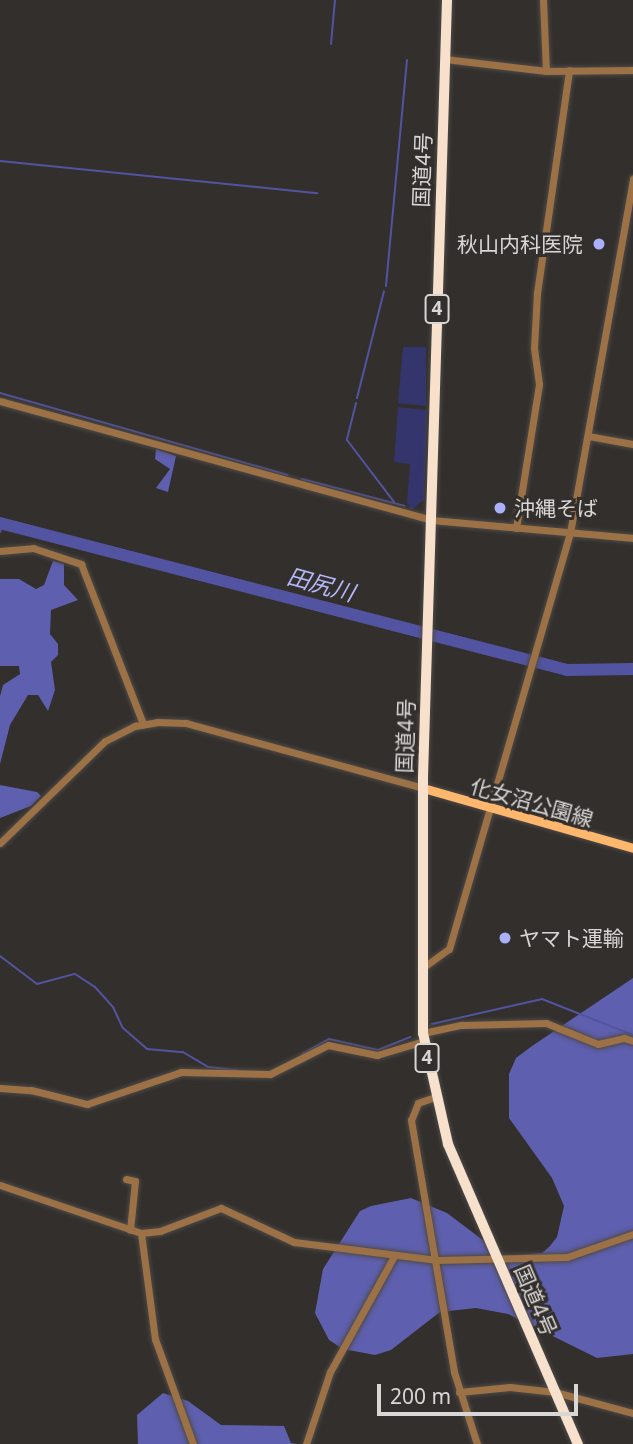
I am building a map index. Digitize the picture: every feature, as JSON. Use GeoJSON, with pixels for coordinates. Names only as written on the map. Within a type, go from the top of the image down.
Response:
{"type":"FeatureCollection","features":[{"type":"Feature","properties":{"kind":"highway","name":"国道4号"},"geometry":{"type":"LineString","coordinates":[[447,0],[423,788],[421,969],[424,1037],[435,1097],[461,1177],[578,1444]]}},
{"type":"Feature","properties":{"kind":"main road","name":"化女沼公園線"},"geometry":{"type":"LineString","coordinates":[[423,788],[633,848]]}},
{"type":"Feature","properties":{"kind":"street"},"geometry":{"type":"LineString","coordinates":[[543,0],[546,71]]}},
{"type":"Feature","properties":{"kind":"street"},"geometry":{"type":"LineString","coordinates":[[444,59],[546,71],[633,70]]}},
{"type":"Feature","properties":{"kind":"street"},"geometry":{"type":"LineString","coordinates":[[516,528],[538,384],[534,348],[537,293],[569,70]]}},
{"type":"Feature","properties":{"kind":"street"},"geometry":{"type":"LineString","coordinates":[[421,969],[449,948],[570,533],[633,179]]}},
{"type":"Feature","properties":{"kind":"street"},"geometry":{"type":"LineString","coordinates":[[1,404],[432,520],[633,538]]}},
{"type":"Feature","properties":{"kind":"street"},"geometry":{"type":"LineString","coordinates":[[588,436],[633,443]]}},
{"type":"Feature","properties":{"kind":"street"},"geometry":{"type":"LineString","coordinates":[[0,551],[33,548],[78,560],[143,724]]}},
{"type":"Feature","properties":{"kind":"street"},"geometry":{"type":"LineString","coordinates":[[0,843],[105,741],[143,724],[186,723],[423,788]]}},
{"type":"Feature","properties":{"kind":"street"},"geometry":{"type":"LineString","coordinates":[[0,1088],[31,1090],[86,1104],[181,1072],[270,1074],[328,1045],[377,1055],[462,1026],[546,1023],[598,1044],[625,1038],[633,1041]]}},
{"type":"Feature","properties":{"kind":"street"},"geometry":{"type":"LineString","coordinates":[[435,1097],[418,1103],[411,1120],[459,1392],[477,1444]]}},
{"type":"Feature","properties":{"kind":"street"},"geometry":{"type":"LineString","coordinates":[[126,1180],[135,1181],[130,1230]]}},
{"type":"Feature","properties":{"kind":"street"},"geometry":{"type":"LineString","coordinates":[[0,1185],[141,1233],[160,1231],[221,1208],[294,1242],[437,1260],[567,1257],[633,1234]]}},
{"type":"Feature","properties":{"kind":"street"},"geometry":{"type":"LineString","coordinates":[[141,1233],[155,1339],[193,1444]]}},
{"type":"Feature","properties":{"kind":"street"},"geometry":{"type":"LineString","coordinates":[[306,1444],[330,1372],[394,1256]]}},
{"type":"Feature","properties":{"kind":"street"},"geometry":{"type":"LineString","coordinates":[[459,1392],[510,1387],[555,1392],[633,1413]]}},
{"type":"Feature","properties":{"kind":"shaded area"},"geometry":{"type":"Polygon","coordinates":[[[403,347],[426,347],[426,406],[398,403],[403,347]]]}},
{"type":"Feature","properties":{"kind":"shaded area"},"geometry":{"type":"Polygon","coordinates":[[[398,407],[427,410],[424,500],[411,510],[407,502],[410,464],[394,462],[398,407]]]}},
{"type":"Feature","properties":{"kind":"shaded area"},"geometry":{"type":"Polygon","coordinates":[[[156,449],[176,456],[168,492],[156,488],[170,469],[155,459],[156,449]]]}},
{"type":"Feature","properties":{"kind":"shaded area"},"geometry":{"type":"Polygon","coordinates":[[[53,561],[64,564],[64,585],[78,600],[51,610],[50,634],[58,644],[58,655],[51,662],[55,690],[48,711],[38,695],[28,695],[10,725],[0,764],[0,696],[3,685],[20,674],[19,666],[0,666],[0,579],[19,579],[36,589],[44,585],[53,561]]]}},
{"type":"Feature","properties":{"kind":"shaded area"},"geometry":{"type":"Polygon","coordinates":[[[0,785],[37,792],[41,796],[31,806],[0,818],[0,785]]]}},
{"type":"Feature","properties":{"kind":"shaded area"},"geometry":{"type":"Polygon","coordinates":[[[633,978],[633,1354],[597,1358],[508,1314],[476,1308],[440,1312],[391,1350],[375,1355],[343,1349],[329,1340],[315,1313],[323,1269],[360,1211],[371,1206],[411,1198],[447,1213],[504,1256],[542,1253],[550,1246],[557,1237],[564,1206],[552,1178],[509,1118],[509,1074],[516,1058],[633,978]]]}},
{"type":"Feature","properties":{"kind":"shaded area"},"geometry":{"type":"Polygon","coordinates":[[[163,1393],[188,1401],[221,1425],[284,1426],[291,1443],[298,1444],[138,1444],[137,1415],[163,1393]]]}},
{"type":"Feature","properties":{"kind":"waterway"},"geometry":{"type":"LineString","coordinates":[[331,44],[335,0]]}},
{"type":"Feature","properties":{"kind":"waterway"},"geometry":{"type":"LineString","coordinates":[[386,286],[407,60]]}},
{"type":"Feature","properties":{"kind":"waterway"},"geometry":{"type":"LineString","coordinates":[[0,161],[317,193]]}},
{"type":"Feature","properties":{"kind":"waterway"},"geometry":{"type":"LineString","coordinates":[[357,398],[384,291]]}},
{"type":"Feature","properties":{"kind":"waterway"},"geometry":{"type":"LineString","coordinates":[[0,393],[288,475]]}},
{"type":"Feature","properties":{"kind":"waterway"},"geometry":{"type":"LineString","coordinates":[[356,403],[347,440],[394,502]]}},
{"type":"Feature","properties":{"kind":"waterway"},"geometry":{"type":"LineString","coordinates":[[302,479],[405,506]]}},
{"type":"Feature","properties":{"kind":"waterway","name":"田尻川"},"geometry":{"type":"LineString","coordinates":[[0,523],[567,670],[633,669]]}},
{"type":"Feature","properties":{"kind":"waterway"},"geometry":{"type":"LineString","coordinates":[[0,532],[3,523]]}},
{"type":"Feature","properties":{"kind":"waterway"},"geometry":{"type":"LineString","coordinates":[[0,956],[37,984],[75,974],[95,987],[113,1007],[123,1028],[147,1049],[183,1052],[208,1067],[238,1070]]}},
{"type":"Feature","properties":{"kind":"waterway"},"geometry":{"type":"LineString","coordinates":[[432,1024],[542,999],[633,1035]]}},
{"type":"Feature","properties":{"kind":"waterway"},"geometry":{"type":"LineString","coordinates":[[302,1054],[329,1039],[378,1050],[411,1037]]}},
{"type":"Feature","properties":{"kind":"place","name":"秋山内科医院"},"geometry":{"type":"Point","coordinates":[599,244]}},
{"type":"Feature","properties":{"kind":"place","name":"沖縄そば"},"geometry":{"type":"Point","coordinates":[500,508]}},
{"type":"Feature","properties":{"kind":"place","name":"ヤマト運輸"},"geometry":{"type":"Point","coordinates":[505,938]}}]}
